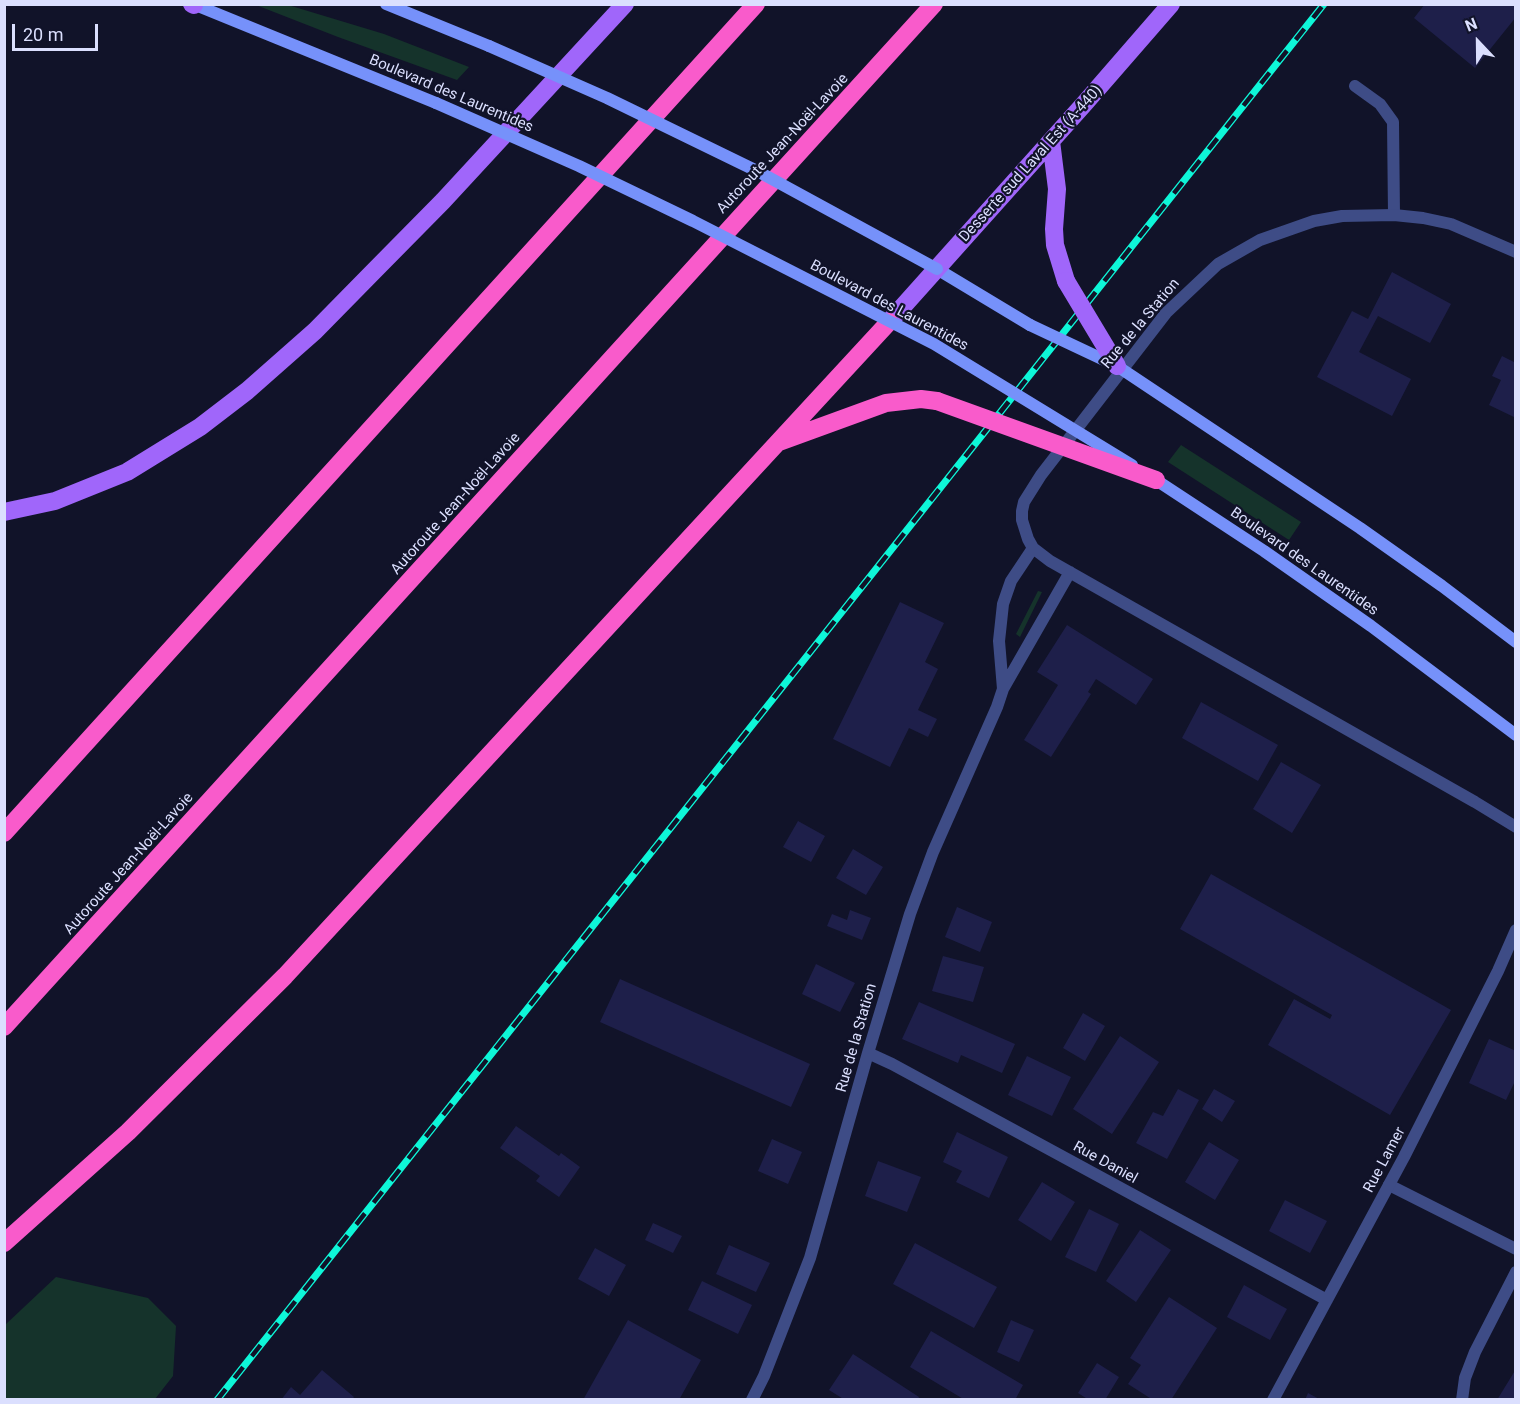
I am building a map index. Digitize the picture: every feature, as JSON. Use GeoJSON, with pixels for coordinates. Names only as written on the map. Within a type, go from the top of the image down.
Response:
{"type":"FeatureCollection","features":[{"type":"Feature","properties":{"kind":"highway"},"geometry":{"type":"LineString","coordinates":[[4,833],[756,4]]}},
{"type":"Feature","properties":{"kind":"highway","name":"Autoroute Jean-Noël-Lavoie"},"geometry":{"type":"LineString","coordinates":[[4,1027],[934,4]]}},
{"type":"Feature","properties":{"kind":"highway"},"geometry":{"type":"LineString","coordinates":[[4,1243],[128,1132],[277,984],[889,322]]}},
{"type":"Feature","properties":{"kind":"highway"},"geometry":{"type":"LineString","coordinates":[[777,443],[886,403],[921,399],[937,401],[1156,480]]}},
{"type":"Feature","properties":{"kind":"main road"},"geometry":{"type":"LineString","coordinates":[[386,4],[607,98],[759,172],[936,268],[1030,325],[1117,366],[1442,586],[1515,642]]}},
{"type":"Feature","properties":{"kind":"main road"},"geometry":{"type":"LineString","coordinates":[[4,512],[55,501],[127,472],[183,438],[240,397],[315,331],[443,201],[625,4]]}},
{"type":"Feature","properties":{"kind":"main road","name":"Desserte sud Laval Est (A-440)"},"geometry":{"type":"LineString","coordinates":[[889,322],[1171,4]]}},
{"type":"Feature","properties":{"kind":"main road","name":"Boulevard des Laurentides"},"geometry":{"type":"LineString","coordinates":[[193,5],[436,103],[625,188],[934,344],[1156,480],[1264,551],[1371,626],[1515,735]]}},
{"type":"Feature","properties":{"kind":"main road"},"geometry":{"type":"LineString","coordinates":[[1051,141],[1057,189],[1054,229],[1058,256],[1066,281],[1117,366]]}},
{"type":"Feature","properties":{"kind":"street"},"geometry":{"type":"LineString","coordinates":[[1355,86],[1380,104],[1393,122],[1395,131],[1394,214]]}},
{"type":"Feature","properties":{"kind":"street","name":"Rue de la Station"},"geometry":{"type":"LineString","coordinates":[[1003,689],[999,641],[1002,604],[1011,581],[1033,548],[1025,530],[1022,511],[1024,502],[1035,483],[1150,332],[1201,278],[1218,264],[1237,253],[1287,230],[1314,221],[1342,216],[1394,214],[1423,218],[1451,224],[1515,252]]}},
{"type":"Feature","properties":{"kind":"street"},"geometry":{"type":"LineString","coordinates":[[1033,548],[1050,561],[1515,827]]}},
{"type":"Feature","properties":{"kind":"street","name":"Rue de la Station"},"geometry":{"type":"LineString","coordinates":[[752,1400],[764,1376],[810,1258],[910,914],[933,852],[1003,689],[1070,572]]}},
{"type":"Feature","properties":{"kind":"street","name":"Rue Lamer"},"geometry":{"type":"LineString","coordinates":[[1274,1400],[1389,1185],[1495,977],[1515,930]]}},
{"type":"Feature","properties":{"kind":"street","name":"Rue Daniel"},"geometry":{"type":"LineString","coordinates":[[868,1053],[1327,1300]]}},
{"type":"Feature","properties":{"kind":"street"},"geometry":{"type":"LineString","coordinates":[[1389,1185],[1515,1250]]}},
{"type":"Feature","properties":{"kind":"street"},"geometry":{"type":"LineString","coordinates":[[1462,1400],[1465,1378],[1475,1352],[1515,1272]]}},
{"type":"Feature","properties":{"kind":"green space"},"geometry":{"type":"Polygon","coordinates":[[[256,5],[288,5],[384,34],[469,67],[457,80],[256,5]]]}},
{"type":"Feature","properties":{"kind":"green space"},"geometry":{"type":"Polygon","coordinates":[[[1181,445],[1301,522],[1289,540],[1168,462],[1181,445]]]}},
{"type":"Feature","properties":{"kind":"green space"},"geometry":{"type":"Polygon","coordinates":[[[1038,591],[1042,592],[1020,637],[1016,634],[1038,591]]]}},
{"type":"Feature","properties":{"kind":"green space"},"geometry":{"type":"Polygon","coordinates":[[[56,1277],[148,1298],[176,1326],[173,1376],[155,1399],[5,1399],[5,1325],[56,1277]]]}},
{"type":"Feature","properties":{"kind":"building"},"geometry":{"type":"Polygon","coordinates":[[[1425,4],[1516,4],[1516,17],[1475,68],[1414,18],[1425,4]]]}},
{"type":"Feature","properties":{"kind":"building"},"geometry":{"type":"Polygon","coordinates":[[[1392,272],[1451,304],[1430,343],[1378,316],[1359,352],[1411,379],[1392,416],[1317,377],[1352,311],[1368,319],[1392,272]]]}},
{"type":"Feature","properties":{"kind":"building"},"geometry":{"type":"Polygon","coordinates":[[[1502,356],[1516,363],[1516,418],[1489,405],[1501,380],[1492,376],[1502,356]]]}},
{"type":"Feature","properties":{"kind":"building"},"geometry":{"type":"Polygon","coordinates":[[[900,602],[944,623],[925,662],[938,669],[918,710],[937,719],[928,737],[909,728],[890,767],[833,739],[900,602]]]}},
{"type":"Feature","properties":{"kind":"building"},"geometry":{"type":"Polygon","coordinates":[[[1067,625],[1153,679],[1136,705],[1096,679],[1088,692],[1091,694],[1051,757],[1024,740],[1058,685],[1037,672],[1067,625]]]}},
{"type":"Feature","properties":{"kind":"building"},"geometry":{"type":"Polygon","coordinates":[[[1201,702],[1278,745],[1258,781],[1182,738],[1201,702]]]}},
{"type":"Feature","properties":{"kind":"building"},"geometry":{"type":"Polygon","coordinates":[[[1281,762],[1321,785],[1292,833],[1253,809],[1281,762]]]}},
{"type":"Feature","properties":{"kind":"building"},"geometry":{"type":"Polygon","coordinates":[[[798,821],[825,836],[811,862],[783,847],[798,821]]]}},
{"type":"Feature","properties":{"kind":"building"},"geometry":{"type":"Polygon","coordinates":[[[853,849],[883,867],[866,895],[836,878],[853,849]]]}},
{"type":"Feature","properties":{"kind":"building"},"geometry":{"type":"Polygon","coordinates":[[[1211,874],[1451,1010],[1390,1115],[1268,1045],[1294,999],[1330,1019],[1332,1015],[1180,929],[1211,874]]]}},
{"type":"Feature","properties":{"kind":"building"},"geometry":{"type":"Polygon","coordinates":[[[957,907],[992,922],[980,952],[945,937],[957,907]]]}},
{"type":"Feature","properties":{"kind":"building"},"geometry":{"type":"Polygon","coordinates":[[[850,910],[871,918],[862,940],[827,926],[832,914],[847,920],[850,910]]]}},
{"type":"Feature","properties":{"kind":"building"},"geometry":{"type":"Polygon","coordinates":[[[943,956],[984,967],[973,1002],[932,991],[943,956]]]}},
{"type":"Feature","properties":{"kind":"building"},"geometry":{"type":"Polygon","coordinates":[[[816,964],[855,983],[840,1012],[802,994],[816,964]]]}},
{"type":"Feature","properties":{"kind":"building"},"geometry":{"type":"Polygon","coordinates":[[[620,979],[810,1064],[791,1107],[600,1022],[620,979]]]}},
{"type":"Feature","properties":{"kind":"building"},"geometry":{"type":"Polygon","coordinates":[[[919,1002],[1015,1044],[1002,1073],[961,1055],[958,1063],[902,1039],[919,1002]]]}},
{"type":"Feature","properties":{"kind":"building"},"geometry":{"type":"Polygon","coordinates":[[[1083,1013],[1105,1026],[1085,1061],[1063,1048],[1083,1013]]]}},
{"type":"Feature","properties":{"kind":"building"},"geometry":{"type":"Polygon","coordinates":[[[1120,1036],[1159,1062],[1112,1134],[1073,1109],[1120,1036]]]}},
{"type":"Feature","properties":{"kind":"building"},"geometry":{"type":"Polygon","coordinates":[[[1489,1039],[1516,1051],[1516,1079],[1506,1100],[1469,1083],[1489,1039]]]}},
{"type":"Feature","properties":{"kind":"building"},"geometry":{"type":"Polygon","coordinates":[[[1027,1056],[1071,1077],[1052,1116],[1008,1095],[1027,1056]]]}},
{"type":"Feature","properties":{"kind":"building"},"geometry":{"type":"Polygon","coordinates":[[[1178,1089],[1199,1100],[1167,1159],[1136,1143],[1153,1112],[1163,1116],[1178,1089]]]}},
{"type":"Feature","properties":{"kind":"building"},"geometry":{"type":"Polygon","coordinates":[[[1214,1089],[1235,1101],[1222,1122],[1202,1109],[1214,1089]]]}},
{"type":"Feature","properties":{"kind":"building"},"geometry":{"type":"Polygon","coordinates":[[[516,1126],[559,1156],[561,1153],[580,1167],[559,1197],[536,1181],[540,1176],[500,1148],[516,1126]]]}},
{"type":"Feature","properties":{"kind":"building"},"geometry":{"type":"Polygon","coordinates":[[[957,1132],[1008,1157],[989,1198],[956,1182],[962,1171],[943,1162],[957,1132]]]}},
{"type":"Feature","properties":{"kind":"building"},"geometry":{"type":"Polygon","coordinates":[[[772,1139],[802,1152],[788,1184],[758,1171],[772,1139]]]}},
{"type":"Feature","properties":{"kind":"building"},"geometry":{"type":"Polygon","coordinates":[[[1209,1142],[1239,1160],[1215,1200],[1185,1182],[1209,1142]]]}},
{"type":"Feature","properties":{"kind":"building"},"geometry":{"type":"Polygon","coordinates":[[[878,1161],[921,1177],[907,1212],[865,1196],[878,1161]]]}},
{"type":"Feature","properties":{"kind":"building"},"geometry":{"type":"Polygon","coordinates":[[[1042,1182],[1075,1202],[1051,1241],[1018,1220],[1042,1182]]]}},
{"type":"Feature","properties":{"kind":"building"},"geometry":{"type":"Polygon","coordinates":[[[1285,1200],[1327,1221],[1310,1253],[1269,1231],[1285,1200]]]}},
{"type":"Feature","properties":{"kind":"building"},"geometry":{"type":"Polygon","coordinates":[[[1089,1209],[1119,1224],[1096,1272],[1065,1257],[1089,1209]]]}},
{"type":"Feature","properties":{"kind":"building"},"geometry":{"type":"Polygon","coordinates":[[[653,1223],[682,1236],[673,1253],[645,1240],[653,1223]]]}},
{"type":"Feature","properties":{"kind":"building"},"geometry":{"type":"Polygon","coordinates":[[[1140,1230],[1171,1250],[1136,1302],[1106,1281],[1140,1230]]]}},
{"type":"Feature","properties":{"kind":"building"},"geometry":{"type":"Polygon","coordinates":[[[915,1243],[997,1287],[974,1328],[893,1284],[915,1243]]]}},
{"type":"Feature","properties":{"kind":"building"},"geometry":{"type":"Polygon","coordinates":[[[729,1245],[770,1263],[756,1292],[716,1274],[729,1245]]]}},
{"type":"Feature","properties":{"kind":"building"},"geometry":{"type":"Polygon","coordinates":[[[595,1248],[626,1265],[609,1296],[578,1279],[595,1248]]]}},
{"type":"Feature","properties":{"kind":"building"},"geometry":{"type":"Polygon","coordinates":[[[702,1281],[752,1305],[738,1334],[688,1310],[702,1281]]]}},
{"type":"Feature","properties":{"kind":"building"},"geometry":{"type":"Polygon","coordinates":[[[1244,1285],[1287,1309],[1270,1340],[1227,1317],[1244,1285]]]}},
{"type":"Feature","properties":{"kind":"building"},"geometry":{"type":"Polygon","coordinates":[[[1169,1297],[1217,1328],[1171,1400],[1153,1400],[1128,1384],[1141,1365],[1130,1358],[1169,1297]]]}},
{"type":"Feature","properties":{"kind":"building"},"geometry":{"type":"Polygon","coordinates":[[[628,1320],[701,1360],[679,1400],[583,1400],[628,1320]]]}},
{"type":"Feature","properties":{"kind":"building"},"geometry":{"type":"Polygon","coordinates":[[[1011,1320],[1034,1330],[1019,1362],[997,1352],[1011,1320]]]}},
{"type":"Feature","properties":{"kind":"building"},"geometry":{"type":"Polygon","coordinates":[[[931,1331],[1023,1385],[1015,1400],[965,1400],[910,1367],[931,1331]]]}},
{"type":"Feature","properties":{"kind":"building"},"geometry":{"type":"Polygon","coordinates":[[[853,1354],[919,1397],[918,1400],[845,1400],[829,1390],[853,1354]]]}},
{"type":"Feature","properties":{"kind":"building"},"geometry":{"type":"Polygon","coordinates":[[[1097,1363],[1119,1377],[1105,1400],[1089,1400],[1078,1393],[1097,1363]]]}},
{"type":"Feature","properties":{"kind":"building"},"geometry":{"type":"Polygon","coordinates":[[[1516,1369],[1516,1400],[1497,1400],[1516,1369]]]}},
{"type":"Feature","properties":{"kind":"building"},"geometry":{"type":"Polygon","coordinates":[[[322,1370],[354,1397],[352,1400],[281,1400],[291,1387],[300,1395],[322,1370]]]}},
{"type":"Feature","properties":{"kind":"building"},"geometry":{"type":"Polygon","coordinates":[[[1308,1393],[1321,1400],[1305,1400],[1308,1393]]]}},
{"type":"Feature","properties":{"kind":"railway"},"geometry":{"type":"LineString","coordinates":[[217,1400],[1324,4]]}}]}
